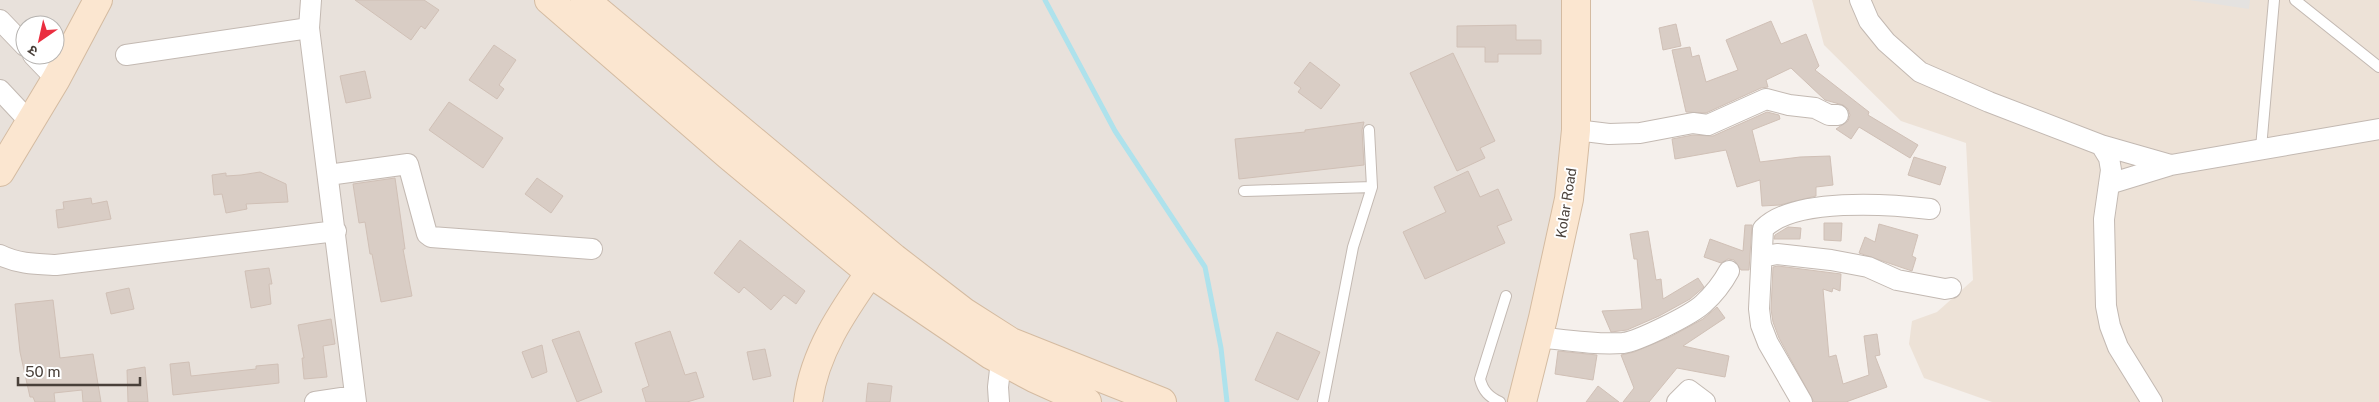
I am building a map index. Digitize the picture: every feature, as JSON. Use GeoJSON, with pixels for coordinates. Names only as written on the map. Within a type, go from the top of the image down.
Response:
{"type":"FeatureCollection","features":[{"type":"Feature","properties":{"kind":"main road"},"geometry":{"type":"LineString","coordinates":[[0,172],[56,79],[98,0]]}},
{"type":"Feature","properties":{"kind":"main road"},"geometry":{"type":"LineString","coordinates":[[549,0],[729,156],[870,273],[1001,361],[1087,402]]}},
{"type":"Feature","properties":{"kind":"main road"},"geometry":{"type":"LineString","coordinates":[[584,0],[885,250],[964,312],[1011,342],[1162,402]]}},
{"type":"Feature","properties":{"kind":"main road","name":"Kolar Road"},"geometry":{"type":"LineString","coordinates":[[1522,402],[1569,199],[1576,130],[1576,0]]}},
{"type":"Feature","properties":{"kind":"main road"},"geometry":{"type":"LineString","coordinates":[[808,402],[810,383],[821,352],[834,326],[885,250]]}},
{"type":"Feature","properties":{"kind":"street"},"geometry":{"type":"LineString","coordinates":[[311,0],[308,28],[336,231],[355,399],[315,402]]}},
{"type":"Feature","properties":{"kind":"street"},"geometry":{"type":"LineString","coordinates":[[1860,0],[1869,21],[1886,42],[1920,72],[1989,102],[2101,145],[2171,165]]}},
{"type":"Feature","properties":{"kind":"street"},"geometry":{"type":"LineString","coordinates":[[0,20],[15,36]]}},
{"type":"Feature","properties":{"kind":"street"},"geometry":{"type":"LineString","coordinates":[[126,55],[308,28]]}},
{"type":"Feature","properties":{"kind":"street"},"geometry":{"type":"LineString","coordinates":[[43,65],[56,79]]}},
{"type":"Feature","properties":{"kind":"street"},"geometry":{"type":"LineString","coordinates":[[0,90],[30,122]]}},
{"type":"Feature","properties":{"kind":"street"},"geometry":{"type":"LineString","coordinates":[[1576,130],[1608,134],[1640,133],[1692,123],[1708,125],[1766,99],[1789,105],[1815,108],[1828,115],[1838,115]]}},
{"type":"Feature","properties":{"kind":"street"},"geometry":{"type":"LineString","coordinates":[[2109,184],[2171,165],[2379,129]]}},
{"type":"Feature","properties":{"kind":"street"},"geometry":{"type":"LineString","coordinates":[[2101,145],[2109,158],[2111,170],[2104,219],[2106,306],[2110,326],[2118,347],[2152,402]]}},
{"type":"Feature","properties":{"kind":"street"},"geometry":{"type":"LineString","coordinates":[[328,175],[408,164],[427,234],[431,237],[592,249]]}},
{"type":"Feature","properties":{"kind":"street"},"geometry":{"type":"LineString","coordinates":[[1802,402],[1768,343],[1761,325],[1759,309],[1762,232],[1766,226],[1782,217],[1811,208],[1891,204],[1930,209]]}},
{"type":"Feature","properties":{"kind":"street"},"geometry":{"type":"LineString","coordinates":[[0,254],[31,264],[56,265],[336,231]]}},
{"type":"Feature","properties":{"kind":"street"},"geometry":{"type":"LineString","coordinates":[[1762,256],[1777,254],[1830,260],[1868,267],[1897,280],[1945,289],[1951,288]]}},
{"type":"Feature","properties":{"kind":"street"},"geometry":{"type":"LineString","coordinates":[[1538,337],[1595,344],[1625,343],[1638,339],[1702,305],[1719,289],[1729,271]]}},
{"type":"Feature","properties":{"kind":"street"},"geometry":{"type":"LineString","coordinates":[[999,402],[998,387],[1001,361]]}},
{"type":"Feature","properties":{"kind":"street"},"geometry":{"type":"LineString","coordinates":[[1677,402],[1689,390],[1705,402]]}},
{"type":"Feature","properties":{"kind":"lane"},"geometry":{"type":"LineString","coordinates":[[2261,148],[2274,0]]}},
{"type":"Feature","properties":{"kind":"lane"},"geometry":{"type":"LineString","coordinates":[[2295,0],[2379,67]]}},
{"type":"Feature","properties":{"kind":"lane"},"geometry":{"type":"LineString","coordinates":[[1323,402],[1353,247],[1372,187],[1369,130]]}},
{"type":"Feature","properties":{"kind":"lane"},"geometry":{"type":"LineString","coordinates":[[1244,191],[1372,187]]}},
{"type":"Feature","properties":{"kind":"lane"},"geometry":{"type":"LineString","coordinates":[[1500,402],[1489,396],[1482,388],[1480,379],[1506,296]]}},
{"type":"Feature","properties":{"kind":"shaded area"},"geometry":{"type":"Polygon","coordinates":[[[0,0],[1583,0],[1579,76],[1522,402],[0,402],[0,0]]]}},
{"type":"Feature","properties":{"kind":"shaded area"},"geometry":{"type":"Polygon","coordinates":[[[1812,0],[2379,0],[2379,402],[1992,402],[1924,378],[1909,344],[1912,321],[1937,312],[1973,280],[1966,143],[1901,121],[1824,45],[1812,0]]]}},
{"type":"Feature","properties":{"kind":"shaded area"},"geometry":{"type":"Polygon","coordinates":[[[2189,0],[2250,0],[2249,9],[2189,0]]]}},
{"type":"Feature","properties":{"kind":"building"},"geometry":{"type":"Polygon","coordinates":[[[355,0],[424,0],[439,10],[425,29],[421,26],[411,40],[355,0]]]}},
{"type":"Feature","properties":{"kind":"building"},"geometry":{"type":"Polygon","coordinates":[[[1771,21],[1781,44],[1806,34],[1819,66],[1815,70],[1869,112],[1868,115],[1918,145],[1910,158],[1859,127],[1851,139],[1836,129],[1848,121],[1850,115],[1848,109],[1843,105],[1825,100],[1791,68],[1766,80],[1768,87],[1761,88],[1706,113],[1686,112],[1672,50],[1690,47],[1692,57],[1699,55],[1706,82],[1738,70],[1726,40],[1771,21]]]}},
{"type":"Feature","properties":{"kind":"building"},"geometry":{"type":"Polygon","coordinates":[[[1676,24],[1681,46],[1663,50],[1659,28],[1676,24]]]}},
{"type":"Feature","properties":{"kind":"building"},"geometry":{"type":"Polygon","coordinates":[[[1516,25],[1516,40],[1541,40],[1541,54],[1498,54],[1498,62],[1485,62],[1485,47],[1457,47],[1457,26],[1516,25]]]}},
{"type":"Feature","properties":{"kind":"building"},"geometry":{"type":"Polygon","coordinates":[[[494,45],[516,60],[499,85],[504,89],[497,99],[469,80],[494,45]]]}},
{"type":"Feature","properties":{"kind":"building"},"geometry":{"type":"Polygon","coordinates":[[[1453,53],[1495,141],[1480,148],[1485,158],[1457,171],[1410,73],[1453,53]]]}},
{"type":"Feature","properties":{"kind":"building"},"geometry":{"type":"Polygon","coordinates":[[[1310,62],[1340,85],[1321,109],[1298,92],[1301,88],[1294,83],[1310,62]]]}},
{"type":"Feature","properties":{"kind":"building"},"geometry":{"type":"Polygon","coordinates":[[[365,71],[371,98],[346,103],[340,76],[365,71]]]}},
{"type":"Feature","properties":{"kind":"building"},"geometry":{"type":"Polygon","coordinates":[[[449,102],[503,138],[483,168],[429,130],[449,102]]]}},
{"type":"Feature","properties":{"kind":"building"},"geometry":{"type":"Polygon","coordinates":[[[1767,112],[1779,115],[1780,119],[1752,130],[1760,162],[1800,157],[1830,156],[1833,185],[1816,187],[1816,196],[1780,205],[1762,206],[1760,180],[1737,187],[1726,150],[1675,159],[1672,139],[1693,135],[1713,136],[1767,112]]]}},
{"type":"Feature","properties":{"kind":"building"},"geometry":{"type":"Polygon","coordinates":[[[1364,122],[1362,130],[1364,165],[1239,179],[1235,139],[1305,132],[1305,130],[1364,122]]]}},
{"type":"Feature","properties":{"kind":"building"},"geometry":{"type":"Polygon","coordinates":[[[1914,157],[1946,167],[1940,185],[1908,175],[1914,157]]]}},
{"type":"Feature","properties":{"kind":"building"},"geometry":{"type":"Polygon","coordinates":[[[1468,171],[1480,197],[1498,189],[1512,220],[1497,226],[1505,243],[1425,279],[1403,232],[1446,212],[1434,187],[1468,171]]]}},
{"type":"Feature","properties":{"kind":"building"},"geometry":{"type":"Polygon","coordinates":[[[260,172],[286,184],[288,202],[246,204],[247,209],[226,213],[222,194],[214,195],[212,175],[226,173],[226,176],[260,172]]]}},
{"type":"Feature","properties":{"kind":"building"},"geometry":{"type":"Polygon","coordinates":[[[395,178],[405,249],[403,249],[412,296],[381,302],[365,222],[359,223],[353,184],[395,178]]]}},
{"type":"Feature","properties":{"kind":"building"},"geometry":{"type":"Polygon","coordinates":[[[537,178],[563,196],[551,213],[525,194],[537,178]]]}},
{"type":"Feature","properties":{"kind":"building"},"geometry":{"type":"Polygon","coordinates":[[[91,198],[92,204],[107,201],[111,219],[58,228],[56,210],[64,209],[63,202],[91,198]]]}},
{"type":"Feature","properties":{"kind":"building"},"geometry":{"type":"Polygon","coordinates":[[[1824,223],[1842,223],[1841,241],[1824,240],[1824,223]]]}},
{"type":"Feature","properties":{"kind":"building"},"geometry":{"type":"Polygon","coordinates":[[[1879,224],[1918,235],[1912,256],[1916,258],[1912,271],[1859,253],[1865,237],[1875,242],[1879,224]]]}},
{"type":"Feature","properties":{"kind":"building"},"geometry":{"type":"Polygon","coordinates":[[[1745,225],[1752,225],[1749,270],[1741,270],[1734,260],[1728,259],[1721,263],[1704,257],[1710,239],[1743,251],[1745,225]]]}},
{"type":"Feature","properties":{"kind":"building"},"geometry":{"type":"Polygon","coordinates":[[[1788,227],[1801,228],[1800,239],[1774,239],[1775,235],[1788,227]]]}},
{"type":"Feature","properties":{"kind":"building"},"geometry":{"type":"Polygon","coordinates":[[[1648,231],[1656,280],[1661,279],[1663,299],[1698,278],[1704,287],[1690,299],[1659,316],[1627,330],[1611,332],[1602,311],[1642,309],[1637,259],[1634,259],[1630,234],[1648,231]]]}},
{"type":"Feature","properties":{"kind":"building"},"geometry":{"type":"Polygon","coordinates":[[[740,240],[805,291],[796,304],[784,295],[771,310],[744,287],[739,293],[714,273],[740,240]]]}},
{"type":"Feature","properties":{"kind":"building"},"geometry":{"type":"Polygon","coordinates":[[[1778,266],[1841,274],[1840,291],[1833,288],[1832,292],[1823,289],[1829,357],[1836,355],[1843,384],[1869,375],[1864,336],[1877,334],[1880,355],[1875,356],[1887,387],[1846,402],[1814,402],[1779,338],[1773,322],[1771,309],[1773,267],[1778,266]]]}},
{"type":"Feature","properties":{"kind":"building"},"geometry":{"type":"Polygon","coordinates":[[[269,268],[272,284],[269,284],[271,304],[251,308],[245,271],[269,268]]]}},
{"type":"Feature","properties":{"kind":"building"},"geometry":{"type":"Polygon","coordinates":[[[129,288],[134,309],[111,314],[106,293],[129,288]]]}},
{"type":"Feature","properties":{"kind":"building"},"geometry":{"type":"Polygon","coordinates":[[[53,300],[60,358],[93,354],[101,402],[83,402],[82,390],[54,393],[55,402],[35,402],[33,397],[30,397],[20,352],[15,304],[53,300]]]}},
{"type":"Feature","properties":{"kind":"building"},"geometry":{"type":"Polygon","coordinates":[[[1717,307],[1725,318],[1683,346],[1729,356],[1725,377],[1677,368],[1649,402],[1623,402],[1634,388],[1621,355],[1634,352],[1670,337],[1703,319],[1717,307]]]}},
{"type":"Feature","properties":{"kind":"building"},"geometry":{"type":"Polygon","coordinates":[[[331,319],[335,344],[323,346],[327,377],[304,379],[302,358],[304,358],[298,325],[331,319]]]}},
{"type":"Feature","properties":{"kind":"building"},"geometry":{"type":"Polygon","coordinates":[[[579,331],[602,392],[577,402],[552,340],[579,331]]]}},
{"type":"Feature","properties":{"kind":"building"},"geometry":{"type":"Polygon","coordinates":[[[670,331],[685,375],[696,372],[704,397],[687,402],[646,402],[642,389],[649,386],[635,343],[670,331]]]}},
{"type":"Feature","properties":{"kind":"building"},"geometry":{"type":"Polygon","coordinates":[[[1277,332],[1320,352],[1298,400],[1255,380],[1277,332]]]}},
{"type":"Feature","properties":{"kind":"building"},"geometry":{"type":"Polygon","coordinates":[[[542,345],[547,372],[532,378],[522,352],[542,345]]]}},
{"type":"Feature","properties":{"kind":"building"},"geometry":{"type":"Polygon","coordinates":[[[765,349],[771,376],[753,380],[747,352],[765,349]]]}},
{"type":"Feature","properties":{"kind":"building"},"geometry":{"type":"Polygon","coordinates":[[[1558,351],[1597,355],[1593,380],[1555,374],[1558,351]]]}},
{"type":"Feature","properties":{"kind":"building"},"geometry":{"type":"Polygon","coordinates":[[[189,362],[191,376],[256,369],[256,366],[278,364],[279,383],[173,395],[170,364],[189,362]]]}},
{"type":"Feature","properties":{"kind":"building"},"geometry":{"type":"Polygon","coordinates":[[[145,367],[148,402],[128,402],[127,370],[145,367]]]}},
{"type":"Feature","properties":{"kind":"building"},"geometry":{"type":"Polygon","coordinates":[[[868,383],[892,386],[890,402],[866,402],[868,383]]]}},
{"type":"Feature","properties":{"kind":"building"},"geometry":{"type":"Polygon","coordinates":[[[1598,386],[1619,402],[1586,402],[1598,386]]]}},
{"type":"Feature","properties":{"kind":"waterway"},"geometry":{"type":"LineString","coordinates":[[1045,0],[1115,131],[1205,267],[1221,348],[1227,402]]}}]}
